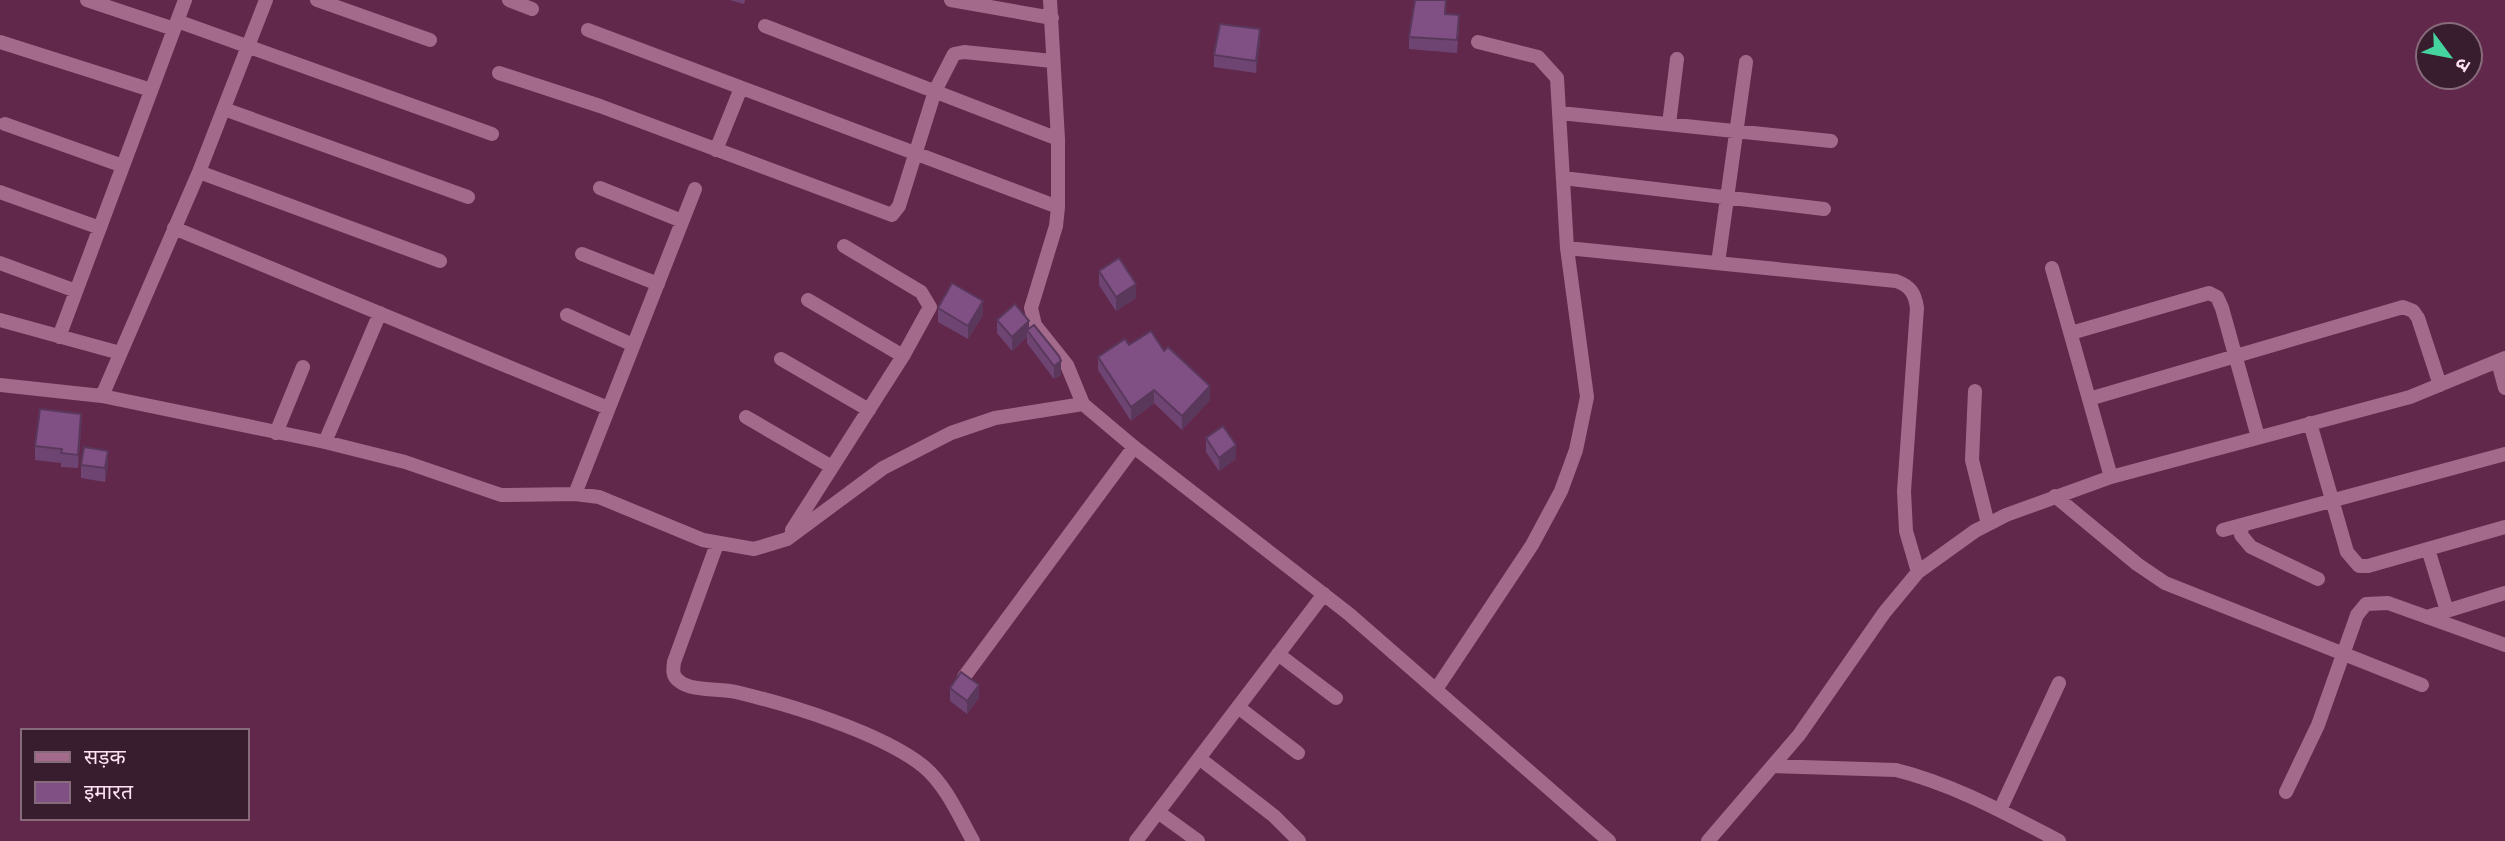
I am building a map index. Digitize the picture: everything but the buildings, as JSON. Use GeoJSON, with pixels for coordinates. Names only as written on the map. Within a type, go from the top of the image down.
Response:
{"type":"FeatureCollection","features":[{"type":"Feature","properties":{"kind":"street"},"geometry":{"type":"LineString","coordinates":[[87,0],[249,45],[492,135]]}},
{"type":"Feature","properties":{"kind":"street"},"geometry":{"type":"LineString","coordinates":[[59,337],[185,0]]}},
{"type":"Feature","properties":{"kind":"street"},"geometry":{"type":"LineString","coordinates":[[102,396],[199,172],[266,0]]}},
{"type":"Feature","properties":{"kind":"street"},"geometry":{"type":"LineString","coordinates":[[317,0],[430,40]]}},
{"type":"Feature","properties":{"kind":"street"},"geometry":{"type":"LineString","coordinates":[[509,0],[532,9]]}},
{"type":"Feature","properties":{"kind":"street"},"geometry":{"type":"LineString","coordinates":[[951,0],[1052,18]]}},
{"type":"Feature","properties":{"kind":"street"},"geometry":{"type":"LineString","coordinates":[[1050,0],[1058,139],[1058,207],[1056,226],[1033,296],[1032,316],[1035,325],[1067,365],[1083,404],[1133,447],[1324,594],[1437,688],[1609,841]]}},
{"type":"Feature","properties":{"kind":"street"},"geometry":{"type":"LineString","coordinates":[[765,26],[1058,139]]}},
{"type":"Feature","properties":{"kind":"street"},"geometry":{"type":"LineString","coordinates":[[588,30],[1058,207]]}},
{"type":"Feature","properties":{"kind":"street"},"geometry":{"type":"LineString","coordinates":[[0,42],[151,90]]}},
{"type":"Feature","properties":{"kind":"street"},"geometry":{"type":"LineString","coordinates":[[1437,688],[1532,545],[1560,491],[1576,450],[1587,397],[1566,248],[1557,78],[1549,67],[1525,52],[1478,42]]}},
{"type":"Feature","properties":{"kind":"street"},"geometry":{"type":"LineString","coordinates":[[499,73],[892,215],[898,206],[935,91],[954,54],[964,52],[1052,61]]}},
{"type":"Feature","properties":{"kind":"street"},"geometry":{"type":"LineString","coordinates":[[1670,124],[1677,59]]}},
{"type":"Feature","properties":{"kind":"street"},"geometry":{"type":"LineString","coordinates":[[1718,263],[1746,62]]}},
{"type":"Feature","properties":{"kind":"street"},"geometry":{"type":"LineString","coordinates":[[716,150],[741,88]]}},
{"type":"Feature","properties":{"kind":"street"},"geometry":{"type":"LineString","coordinates":[[223,109],[468,197]]}},
{"type":"Feature","properties":{"kind":"street"},"geometry":{"type":"LineString","coordinates":[[1560,113],[1831,141]]}},
{"type":"Feature","properties":{"kind":"street"},"geometry":{"type":"LineString","coordinates":[[5,124],[123,166]]}},
{"type":"Feature","properties":{"kind":"street"},"geometry":{"type":"LineString","coordinates":[[199,172],[440,261]]}},
{"type":"Feature","properties":{"kind":"street"},"geometry":{"type":"LineString","coordinates":[[1563,178],[1824,209]]}},
{"type":"Feature","properties":{"kind":"street"},"geometry":{"type":"LineString","coordinates":[[600,188],[682,221]]}},
{"type":"Feature","properties":{"kind":"street"},"geometry":{"type":"LineString","coordinates":[[575,494],[695,190]]}},
{"type":"Feature","properties":{"kind":"street"},"geometry":{"type":"LineString","coordinates":[[0,192],[100,228]]}},
{"type":"Feature","properties":{"kind":"street"},"geometry":{"type":"LineString","coordinates":[[174,228],[608,408]]}},
{"type":"Feature","properties":{"kind":"street"},"geometry":{"type":"LineString","coordinates":[[787,539],[903,356],[930,307],[927,299],[844,246]]}},
{"type":"Feature","properties":{"kind":"street"},"geometry":{"type":"LineString","coordinates":[[1566,248],[1896,281],[1907,285],[1915,296],[1904,510],[1918,572]]}},
{"type":"Feature","properties":{"kind":"street"},"geometry":{"type":"LineString","coordinates":[[582,254],[658,285]]}},
{"type":"Feature","properties":{"kind":"street"},"geometry":{"type":"LineString","coordinates":[[0,262],[76,291]]}},
{"type":"Feature","properties":{"kind":"street"},"geometry":{"type":"LineString","coordinates":[[2052,268],[2111,477]]}},
{"type":"Feature","properties":{"kind":"street"},"geometry":{"type":"LineString","coordinates":[[2071,333],[2209,292],[2217,297],[2222,308],[2258,438]]}},
{"type":"Feature","properties":{"kind":"street"},"geometry":{"type":"LineString","coordinates":[[808,300],[903,356]]}},
{"type":"Feature","properties":{"kind":"street"},"geometry":{"type":"LineString","coordinates":[[2089,398],[2403,307],[2413,311],[2418,317],[2440,385]]}},
{"type":"Feature","properties":{"kind":"street"},"geometry":{"type":"LineString","coordinates":[[325,442],[380,313]]}},
{"type":"Feature","properties":{"kind":"street"},"geometry":{"type":"LineString","coordinates":[[567,315],[633,345]]}},
{"type":"Feature","properties":{"kind":"street"},"geometry":{"type":"LineString","coordinates":[[0,320],[120,353]]}},
{"type":"Feature","properties":{"kind":"street"},"geometry":{"type":"LineString","coordinates":[[781,359],[869,410]]}},
{"type":"Feature","properties":{"kind":"street"},"geometry":{"type":"LineString","coordinates":[[1707,841],[1774,766],[1918,572],[1988,524],[2055,496],[2111,477],[2410,397],[2502,360],[2505,388]]}},
{"type":"Feature","properties":{"kind":"street"},"geometry":{"type":"LineString","coordinates":[[276,433],[303,367]]}},
{"type":"Feature","properties":{"kind":"street"},"geometry":{"type":"LineString","coordinates":[[0,385],[102,396],[325,442],[405,462],[483,491],[516,495],[575,494],[619,503],[717,544],[754,549],[787,539],[883,468],[951,433],[995,418],[1083,404]]}},
{"type":"Feature","properties":{"kind":"street"},"geometry":{"type":"LineString","coordinates":[[1975,391],[1972,460],[1988,524]]}},
{"type":"Feature","properties":{"kind":"street"},"geometry":{"type":"LineString","coordinates":[[746,417],[832,467]]}},
{"type":"Feature","properties":{"kind":"street"},"geometry":{"type":"LineString","coordinates":[[2311,424],[2347,552],[2358,566],[2368,566],[2505,527]]}},
{"type":"Feature","properties":{"kind":"street"},"geometry":{"type":"LineString","coordinates":[[964,677],[1133,447]]}},
{"type":"Feature","properties":{"kind":"street"},"geometry":{"type":"LineString","coordinates":[[2223,530],[2333,503],[2505,454]]}},
{"type":"Feature","properties":{"kind":"street"},"geometry":{"type":"LineString","coordinates":[[2055,496],[2137,565],[2165,583],[2421,685]]}},
{"type":"Feature","properties":{"kind":"street"},"geometry":{"type":"LineString","coordinates":[[2242,525],[2241,535],[2251,547],[2318,579]]}},
{"type":"Feature","properties":{"kind":"street"},"geometry":{"type":"LineString","coordinates":[[717,544],[674,662],[673,673],[678,681],[687,685],[740,693],[884,741],[923,766],[936,779],[973,841]]}},
{"type":"Feature","properties":{"kind":"street"},"geometry":{"type":"LineString","coordinates":[[2428,549],[2447,611]]}},
{"type":"Feature","properties":{"kind":"street"},"geometry":{"type":"LineString","coordinates":[[2427,617],[2505,593]]}},
{"type":"Feature","properties":{"kind":"street"},"geometry":{"type":"LineString","coordinates":[[1136,841],[1324,594]]}},
{"type":"Feature","properties":{"kind":"street"},"geometry":{"type":"LineString","coordinates":[[2286,792],[2318,726],[2357,615],[2366,604],[2388,603],[2505,645]]}},
{"type":"Feature","properties":{"kind":"street"},"geometry":{"type":"LineString","coordinates":[[1278,654],[1336,698]]}},
{"type":"Feature","properties":{"kind":"street"},"geometry":{"type":"LineString","coordinates":[[2000,810],[2059,683]]}},
{"type":"Feature","properties":{"kind":"street"},"geometry":{"type":"LineString","coordinates":[[1238,707],[1298,753]]}},
{"type":"Feature","properties":{"kind":"street"},"geometry":{"type":"LineString","coordinates":[[1199,758],[1274,816],[1299,841]]}},
{"type":"Feature","properties":{"kind":"street"},"geometry":{"type":"LineString","coordinates":[[1774,766],[1896,770],[1915,774],[2000,810],[2059,841]]}},
{"type":"Feature","properties":{"kind":"street"},"geometry":{"type":"LineString","coordinates":[[1158,812],[1198,841]]}}]}
